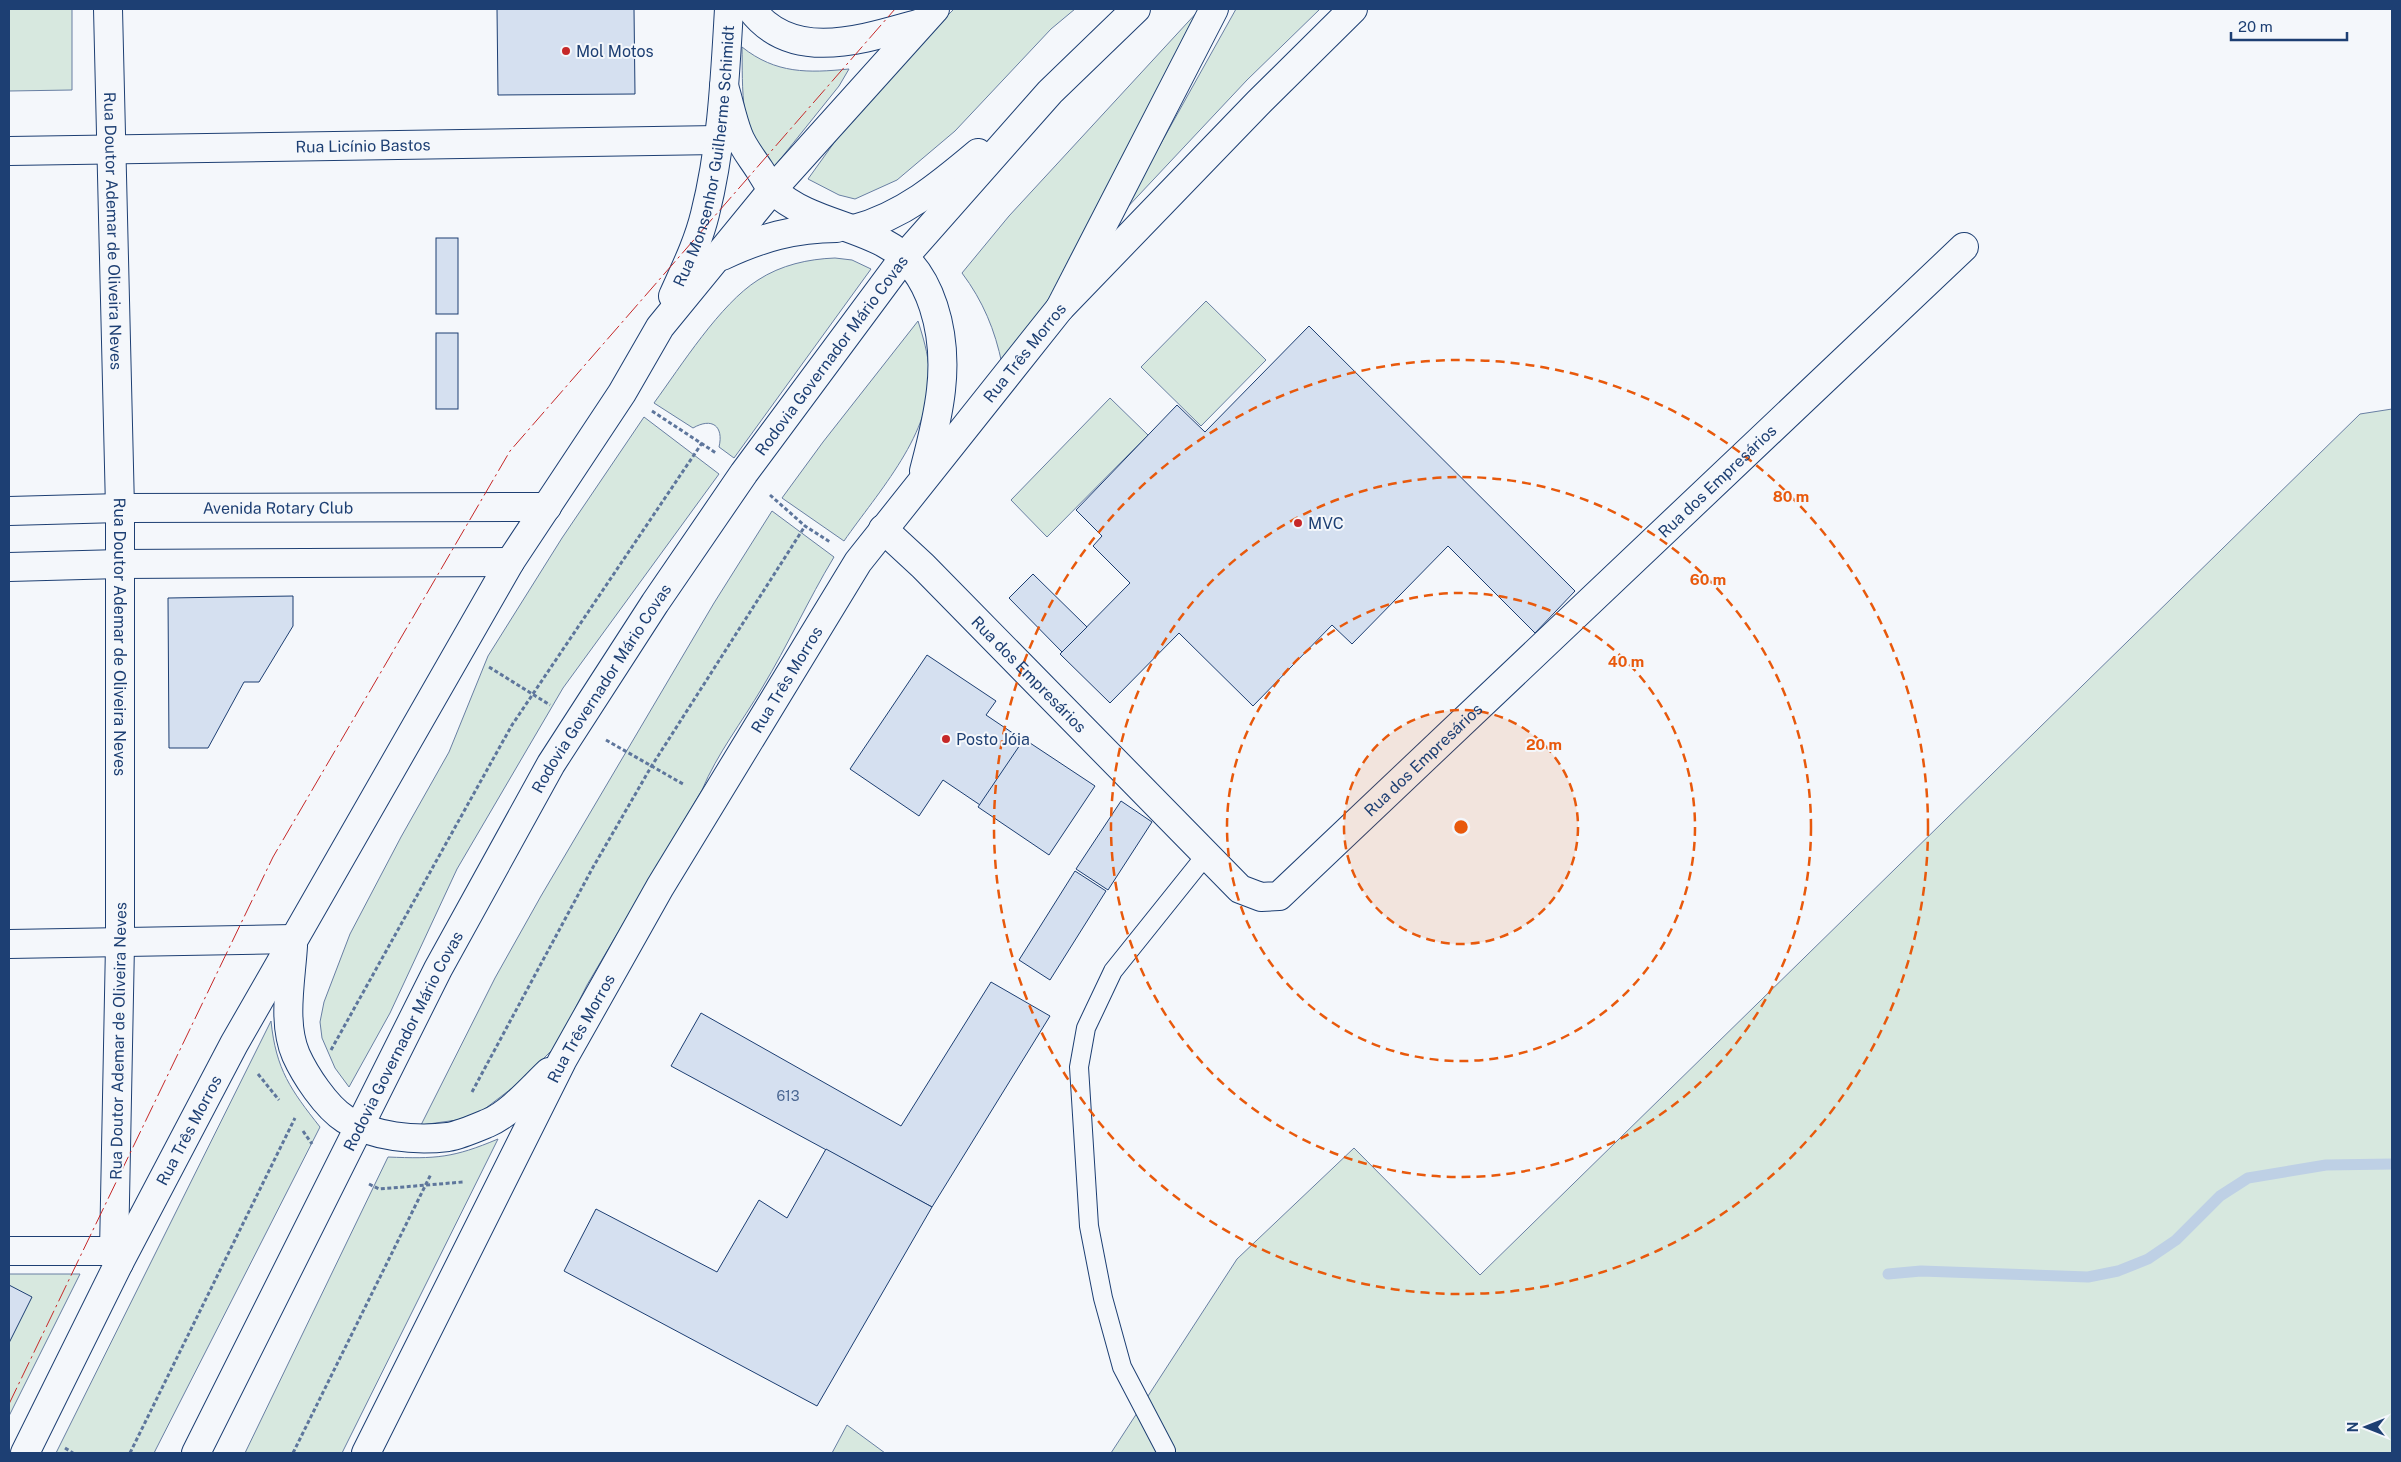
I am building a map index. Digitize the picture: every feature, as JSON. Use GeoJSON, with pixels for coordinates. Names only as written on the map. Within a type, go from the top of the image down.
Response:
{"type":"FeatureCollection","features":[{"type":"Feature","properties":{"kind":"main road","name":"Rua Doutor Ademar de Oliveira Neves"},"geometry":{"type":"LineString","coordinates":[[108,9],[120,508],[120,944],[117,1257]]}},
{"type":"Feature","properties":{"kind":"main road","name":"Rua Monsenhor Guilherme Schimidt"},"geometry":{"type":"LineString","coordinates":[[660,327],[698,237],[728,138],[724,86],[729,9]]}},
{"type":"Feature","properties":{"kind":"main road"},"geometry":{"type":"LineString","coordinates":[[751,9],[775,30],[802,42],[841,43],[864,39],[927,14]]}},
{"type":"Feature","properties":{"kind":"main road","name":"Rodovia Governador Mário Covas"},"geometry":{"type":"LineString","coordinates":[[196,1453],[438,969],[551,764],[655,603],[744,473],[905,256],[1050,92],[1136,9]]}},
{"type":"Feature","properties":{"kind":"main road"},"geometry":{"type":"LineString","coordinates":[[1060,308],[1214,9]]}},
{"type":"Feature","properties":{"kind":"main road","name":"Rua Três Morros"},"geometry":{"type":"LineString","coordinates":[[366,1453],[562,1061],[712,800],[858,562],[1060,308],[1258,102],[1353,9]]}},
{"type":"Feature","properties":{"kind":"main road","name":"Rua Três Morros"},"geometry":{"type":"LineString","coordinates":[[25,1453],[117,1257],[293,939],[510,562],[622,392],[660,327],[772,190],[927,14]]}},
{"type":"Feature","properties":{"kind":"main road"},"geometry":{"type":"LineString","coordinates":[[715,260],[754,241],[779,233],[817,228],[854,229],[877,223],[906,208],[950,176],[1050,92]]}},
{"type":"Feature","properties":{"kind":"main road","name":"Rua Licínio Bastos"},"geometry":{"type":"LineString","coordinates":[[9,151],[728,138]]}},
{"type":"Feature","properties":{"kind":"main road"},"geometry":{"type":"LineString","coordinates":[[728,138],[772,190],[802,210],[854,229],[885,243],[905,256],[918,272],[928,290],[937,321],[942,358],[942,388],[936,426],[920,484]]}},
{"type":"Feature","properties":{"kind":"main road","name":"Rua dos Empresários"},"geometry":{"type":"LineString","coordinates":[[883,529],[923,566],[1240,890],[1261,898],[1279,896],[1964,247]]}},
{"type":"Feature","properties":{"kind":"main road","name":"Avenida Rotary Club"},"geometry":{"type":"LineString","coordinates":[[9,511],[120,508],[547,507]]}},
{"type":"Feature","properties":{"kind":"main road"},"geometry":{"type":"LineString","coordinates":[[9,567],[120,564],[510,562]]}},
{"type":"Feature","properties":{"kind":"main road"},"geometry":{"type":"LineString","coordinates":[[9,944],[120,944],[293,939],[290,1024],[296,1054],[313,1084],[343,1118],[360,1126],[402,1138],[449,1137],[489,1123],[510,1108],[562,1061]]}},
{"type":"Feature","properties":{"kind":"main road"},"geometry":{"type":"LineString","coordinates":[[9,1251],[117,1257]]}},
{"type":"Feature","properties":{"kind":"lane"},"geometry":{"type":"LineString","coordinates":[[1166,1451],[1122,1367],[1103,1298],[1089,1226],[1078,1067],[1086,1028],[1113,971],[1206,855]]}},
{"type":"Feature","properties":{"kind":"path"},"geometry":{"type":"LineString","coordinates":[[130,1453],[313,1084],[512,725],[702,443]]}},
{"type":"Feature","properties":{"kind":"path"},"geometry":{"type":"LineString","coordinates":[[293,1453],[505,1027],[617,826],[695,695],[804,526]]}},
{"type":"Feature","properties":{"kind":"shaded area"},"geometry":{"type":"Polygon","coordinates":[[[9,9],[72,9],[72,90],[9,91],[9,9]]]}},
{"type":"Feature","properties":{"kind":"shaded area"},"geometry":{"type":"Polygon","coordinates":[[[954,9],[1075,9],[1051,29],[955,131],[897,180],[855,199],[839,195],[808,179],[836,140],[893,70],[954,9]]]}},
{"type":"Feature","properties":{"kind":"shaded area"},"geometry":{"type":"Polygon","coordinates":[[[1200,9],[1061,284],[1002,364],[996,339],[987,316],[976,294],[962,273],[1009,216],[1200,9]]]}},
{"type":"Feature","properties":{"kind":"shaded area"},"geometry":{"type":"Polygon","coordinates":[[[1236,9],[1320,9],[1247,80],[1122,213],[1236,9]]]}},
{"type":"Feature","properties":{"kind":"shaded area"},"geometry":{"type":"Polygon","coordinates":[[[742,47],[767,62],[793,70],[849,69],[839,86],[774,167],[762,157],[748,129],[743,95],[742,47]]]}},
{"type":"Feature","properties":{"kind":"shaded area"},"geometry":{"type":"Polygon","coordinates":[[[835,258],[852,260],[871,269],[734,458],[719,447],[720,434],[715,426],[706,423],[693,428],[654,403],[702,337],[730,304],[744,291],[758,280],[776,270],[805,261],[835,258]]]}},
{"type":"Feature","properties":{"kind":"shaded area"},"geometry":{"type":"Polygon","coordinates":[[[1206,301],[1266,360],[1201,426],[1141,367],[1206,301]]]}},
{"type":"Feature","properties":{"kind":"shaded area"},"geometry":{"type":"Polygon","coordinates":[[[918,321],[929,370],[928,393],[923,416],[901,460],[844,541],[782,498],[823,442],[918,321]]]}},
{"type":"Feature","properties":{"kind":"shaded area"},"geometry":{"type":"Polygon","coordinates":[[[1110,398],[1148,435],[1047,537],[1011,500],[1110,398]]]}},
{"type":"Feature","properties":{"kind":"shaded area"},"geometry":{"type":"Polygon","coordinates":[[[2392,409],[2392,1453],[1111,1453],[1237,1259],[1354,1148],[1480,1275],[2360,414],[2392,409]]]}},
{"type":"Feature","properties":{"kind":"shaded area"},"geometry":{"type":"Polygon","coordinates":[[[644,417],[719,474],[563,688],[457,869],[390,1013],[349,1087],[335,1068],[322,1038],[320,1022],[324,1002],[350,934],[401,837],[449,752],[488,656],[562,538],[644,417]]]}},
{"type":"Feature","properties":{"kind":"shaded area"},"geometry":{"type":"Polygon","coordinates":[[[772,511],[834,557],[771,672],[722,751],[702,790],[587,985],[557,1045],[520,1082],[482,1111],[457,1120],[421,1125],[495,978],[541,896],[714,603],[772,511]]]}},
{"type":"Feature","properties":{"kind":"shaded area"},"geometry":{"type":"Polygon","coordinates":[[[271,1021],[273,1038],[286,1078],[320,1127],[154,1453],[56,1453],[271,1021]]]}},
{"type":"Feature","properties":{"kind":"shaded area"},"geometry":{"type":"Polygon","coordinates":[[[498,1139],[342,1453],[245,1453],[388,1157],[419,1158],[444,1156],[469,1150],[498,1139]]]}},
{"type":"Feature","properties":{"kind":"shaded area"},"geometry":{"type":"Polygon","coordinates":[[[9,1274],[80,1274],[9,1416],[9,1274]]]}},
{"type":"Feature","properties":{"kind":"shaded area"},"geometry":{"type":"Polygon","coordinates":[[[847,1425],[885,1453],[832,1453],[847,1425]]]}},
{"type":"Feature","properties":{"kind":"building","name":"Mol Motos"},"geometry":{"type":"Polygon","coordinates":[[[497,9],[634,9],[635,94],[498,95],[497,9]]]}},
{"type":"Feature","properties":{"kind":"building"},"geometry":{"type":"Polygon","coordinates":[[[436,238],[458,238],[458,314],[436,314],[436,238]]]}},
{"type":"Feature","properties":{"kind":"building","name":"MVC"},"geometry":{"type":"Polygon","coordinates":[[[1309,326],[1575,591],[1535,633],[1448,546],[1352,644],[1332,625],[1253,706],[1179,633],[1110,703],[1060,654],[1130,583],[1093,546],[1102,536],[1076,510],[1177,405],[1205,432],[1309,326]]]}},
{"type":"Feature","properties":{"kind":"building"},"geometry":{"type":"Polygon","coordinates":[[[436,333],[458,333],[458,409],[436,409],[436,333]]]}},
{"type":"Feature","properties":{"kind":"building"},"geometry":{"type":"Polygon","coordinates":[[[1033,574],[1087,627],[1062,652],[1009,598],[1033,574]]]}},
{"type":"Feature","properties":{"kind":"building"},"geometry":{"type":"Polygon","coordinates":[[[293,596],[293,626],[259,682],[244,682],[208,748],[169,748],[168,598],[293,596]]]}},
{"type":"Feature","properties":{"kind":"building","name":"Posto Jóia"},"geometry":{"type":"Polygon","coordinates":[[[927,655],[996,701],[986,715],[1029,744],[986,809],[943,780],[919,816],[850,769],[927,655]]]}},
{"type":"Feature","properties":{"kind":"building"},"geometry":{"type":"Polygon","coordinates":[[[1024,739],[1095,786],[1049,855],[978,807],[1024,739]]]}},
{"type":"Feature","properties":{"kind":"building"},"geometry":{"type":"Polygon","coordinates":[[[1121,801],[1152,822],[1108,890],[1076,869],[1121,801]]]}},
{"type":"Feature","properties":{"kind":"building"},"geometry":{"type":"Polygon","coordinates":[[[1075,871],[1106,891],[1050,980],[1019,960],[1075,871]]]}},
{"type":"Feature","properties":{"kind":"building"},"geometry":{"type":"Polygon","coordinates":[[[991,982],[1050,1016],[932,1207],[671,1066],[701,1013],[901,1126],[991,982]]]}},
{"type":"Feature","properties":{"kind":"building"},"geometry":{"type":"Polygon","coordinates":[[[826,1149],[932,1207],[817,1406],[564,1271],[596,1209],[717,1272],[759,1200],[787,1218],[826,1149]]]}},
{"type":"Feature","properties":{"kind":"building"},"geometry":{"type":"Polygon","coordinates":[[[9,1285],[32,1297],[9,1343],[9,1285]]]}},
{"type":"Feature","properties":{"kind":"waterway"},"geometry":{"type":"LineString","coordinates":[[1888,1274],[1921,1271],[2088,1277],[2118,1271],[2148,1259],[2176,1240],[2220,1196],[2248,1178],[2326,1165],[2392,1164]]}},
{"type":"Feature","properties":{"kind":"power"},"geometry":{"type":"LineString","coordinates":[[9,1404],[273,857],[510,451],[895,9]]}},
{"type":"Feature","properties":{"kind":"place","name":"Mol Motos"},"geometry":{"type":"Point","coordinates":[566,51]}},
{"type":"Feature","properties":{"kind":"place","name":"MVC"},"geometry":{"type":"Point","coordinates":[1298,523]}},
{"type":"Feature","properties":{"kind":"place","name":"Posto Jóia"},"geometry":{"type":"Point","coordinates":[946,739]}}]}
